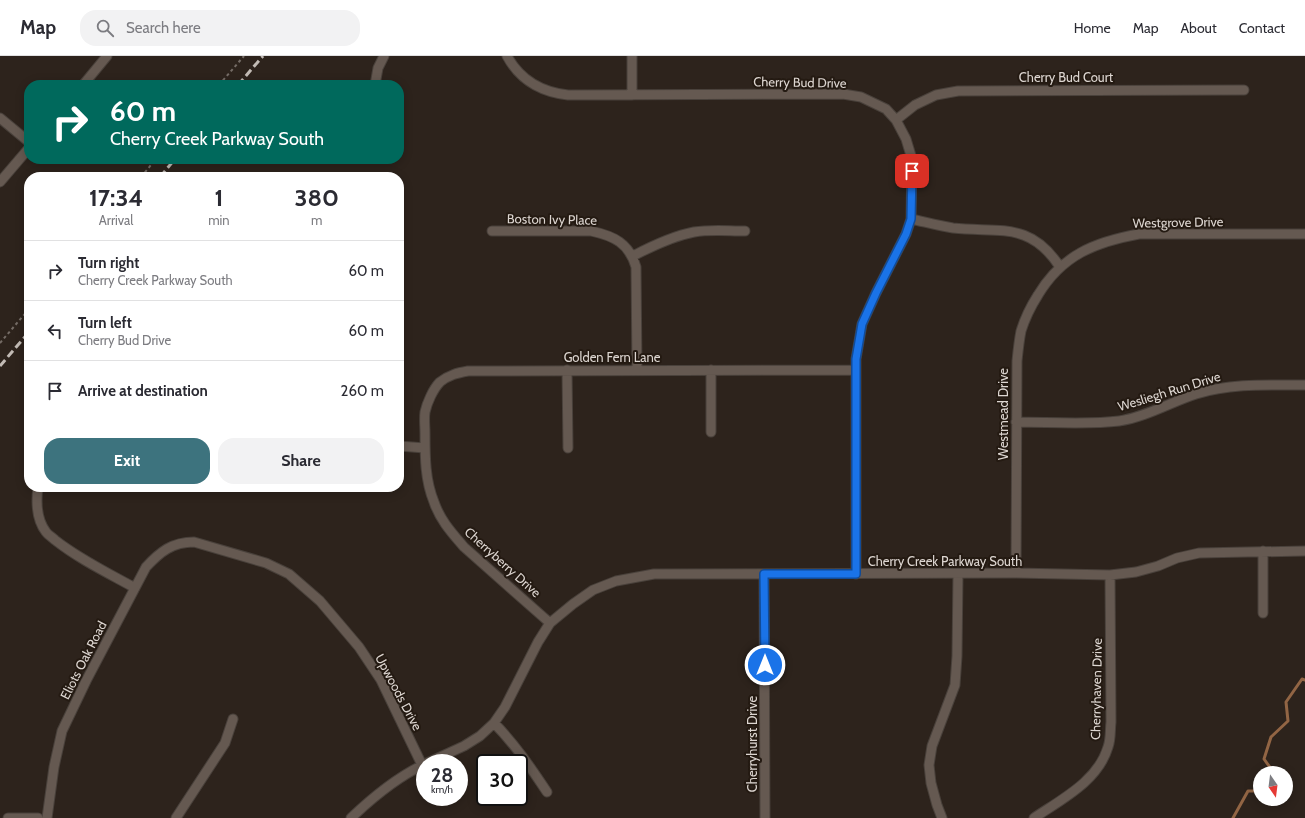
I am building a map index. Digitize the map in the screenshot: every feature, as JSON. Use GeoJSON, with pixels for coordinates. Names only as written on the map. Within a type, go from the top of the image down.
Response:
{"type":"FeatureCollection","features":[{"type":"Feature","properties":{"kind":"street"},"geometry":{"type":"LineString","coordinates":[[87,80],[107,56]]}},
{"type":"Feature","properties":{"kind":"street"},"geometry":{"type":"LineString","coordinates":[[376,80],[378,68],[384,56]]}},
{"type":"Feature","properties":{"kind":"street","name":"Cherry Bud Drive"},"geometry":{"type":"LineString","coordinates":[[507,56],[512,65],[530,83],[556,94],[843,94],[860,97],[872,102],[886,110],[896,120],[906,139],[912,160],[911,219],[906,234],[862,324],[856,359],[856,574]]}},
{"type":"Feature","properties":{"kind":"street"},"geometry":{"type":"LineString","coordinates":[[632,56],[632,95]]}},
{"type":"Feature","properties":{"kind":"street","name":"Cherry Bud Court"},"geometry":{"type":"LineString","coordinates":[[896,120],[916,105],[936,95],[958,91],[1244,90]]}},
{"type":"Feature","properties":{"kind":"street"},"geometry":{"type":"LineString","coordinates":[[0,118],[24,138]]}},
{"type":"Feature","properties":{"kind":"street"},"geometry":{"type":"LineString","coordinates":[[0,182],[24,154]]}},
{"type":"Feature","properties":{"kind":"street"},"geometry":{"type":"LineString","coordinates":[[911,219],[952,228],[1014,231],[1034,239],[1046,249],[1060,267]]}},
{"type":"Feature","properties":{"kind":"street","name":"Boston Ivy Place"},"geometry":{"type":"LineString","coordinates":[[492,231],[591,231],[606,234],[618,241],[628,249],[633,256]]}},
{"type":"Feature","properties":{"kind":"street"},"geometry":{"type":"LineString","coordinates":[[637,370],[636,267],[633,256],[652,246],[693,232],[745,231]]}},
{"type":"Feature","properties":{"kind":"street","name":"Westgrove Drive"},"geometry":{"type":"LineString","coordinates":[[1060,267],[1076,255],[1097,244],[1139,234],[1305,234]]}},
{"type":"Feature","properties":{"kind":"street","name":"Westmead Drive"},"geometry":{"type":"LineString","coordinates":[[1016,573],[1017,361],[1021,332],[1029,310],[1043,286],[1060,267]]}},
{"type":"Feature","properties":{"kind":"street","name":"Golden Fern Lane"},"geometry":{"type":"LineString","coordinates":[[425,448],[425,412],[432,395],[439,383],[452,374],[468,370],[856,370]]}},
{"type":"Feature","properties":{"kind":"street"},"geometry":{"type":"LineString","coordinates":[[567,370],[568,448]]}},
{"type":"Feature","properties":{"kind":"street"},"geometry":{"type":"LineString","coordinates":[[711,370],[711,432]]}},
{"type":"Feature","properties":{"kind":"street","name":"Wesliegh Run Drive"},"geometry":{"type":"LineString","coordinates":[[1016,422],[1094,422],[1120,420],[1143,414],[1197,394],[1224,387],[1305,385]]}},
{"type":"Feature","properties":{"kind":"street"},"geometry":{"type":"LineString","coordinates":[[404,446],[425,448]]}},
{"type":"Feature","properties":{"kind":"street","name":"Cherryberry Drive"},"geometry":{"type":"LineString","coordinates":[[425,448],[425,465],[428,485],[442,519],[449,529],[464,547],[550,623]]}},
{"type":"Feature","properties":{"kind":"street"},"geometry":{"type":"LineString","coordinates":[[37,492],[37,508],[46,532],[66,549],[135,588]]}},
{"type":"Feature","properties":{"kind":"street","name":"Eliots Oak Road"},"geometry":{"type":"LineString","coordinates":[[47,818],[54,767],[62,731],[86,681],[146,567],[158,554],[171,546],[187,542]]}},
{"type":"Feature","properties":{"kind":"street","name":"Upwoods Drive"},"geometry":{"type":"LineString","coordinates":[[187,542],[194,542],[266,563],[289,574],[320,601],[359,646],[381,680],[420,754]]}},
{"type":"Feature","properties":{"kind":"street"},"geometry":{"type":"LineString","coordinates":[[1263,551],[1263,613]]}},
{"type":"Feature","properties":{"kind":"street","name":"Cherry Creek Parkway South"},"geometry":{"type":"LineString","coordinates":[[445,754],[480,736],[494,723],[505,707],[538,642],[550,623],[593,590],[616,581],[654,574],[1016,573],[1110,575],[1136,572],[1158,566],[1176,558],[1199,553],[1305,551]]}},
{"type":"Feature","properties":{"kind":"street","name":"Cherryhurst Drive"},"geometry":{"type":"LineString","coordinates":[[764,574],[765,818]]}},
{"type":"Feature","properties":{"kind":"street"},"geometry":{"type":"LineString","coordinates":[[942,818],[931,783],[929,765],[932,746],[955,684],[957,656],[958,574]]}},
{"type":"Feature","properties":{"kind":"street","name":"Cherryhaven Drive"},"geometry":{"type":"LineString","coordinates":[[1034,818],[1093,775],[1100,767],[1109,746],[1111,722],[1110,575]]}},
{"type":"Feature","properties":{"kind":"street"},"geometry":{"type":"LineString","coordinates":[[176,818],[225,743],[232,719]]}},
{"type":"Feature","properties":{"kind":"street"},"geometry":{"type":"LineString","coordinates":[[494,723],[532,771],[546,792]]}},
{"type":"Feature","properties":{"kind":"street","name":"Cherry Creek Parkway South"},"geometry":{"type":"LineString","coordinates":[[351,818],[369,801],[395,781],[416,769]]}},
{"type":"Feature","properties":{"kind":"street"},"geometry":{"type":"LineString","coordinates":[[8,818],[38,818]]}},
{"type":"Feature","properties":{"kind":"path"},"geometry":{"type":"LineString","coordinates":[[223,80],[244,56]]}},
{"type":"Feature","properties":{"kind":"path"},"geometry":{"type":"LineString","coordinates":[[145,172],[152,164]]}},
{"type":"Feature","properties":{"kind":"path"},"geometry":{"type":"LineString","coordinates":[[0,343],[24,315]]}},
{"type":"Feature","properties":{"kind":"waterway"},"geometry":{"type":"LineString","coordinates":[[1269,766],[1264,759],[1271,737],[1288,721],[1286,702],[1302,679],[1305,680]]}},
{"type":"Feature","properties":{"kind":"waterway"},"geometry":{"type":"LineString","coordinates":[[1233,818],[1248,791],[1253,791]]}},
{"type":"Feature","properties":{"kind":"railway"},"geometry":{"type":"LineString","coordinates":[[242,80],[263,56]]}},
{"type":"Feature","properties":{"kind":"railway"},"geometry":{"type":"LineString","coordinates":[[164,172],[171,164]]}},
{"type":"Feature","properties":{"kind":"railway"},"geometry":{"type":"LineString","coordinates":[[0,366],[24,338]]}},
{"type":"Feature","properties":{"kind":"route"},"geometry":{"type":"LineString","coordinates":[[765,665],[764,574],[856,574],[856,359],[862,324],[906,234],[911,219],[912,171]]}}]}
